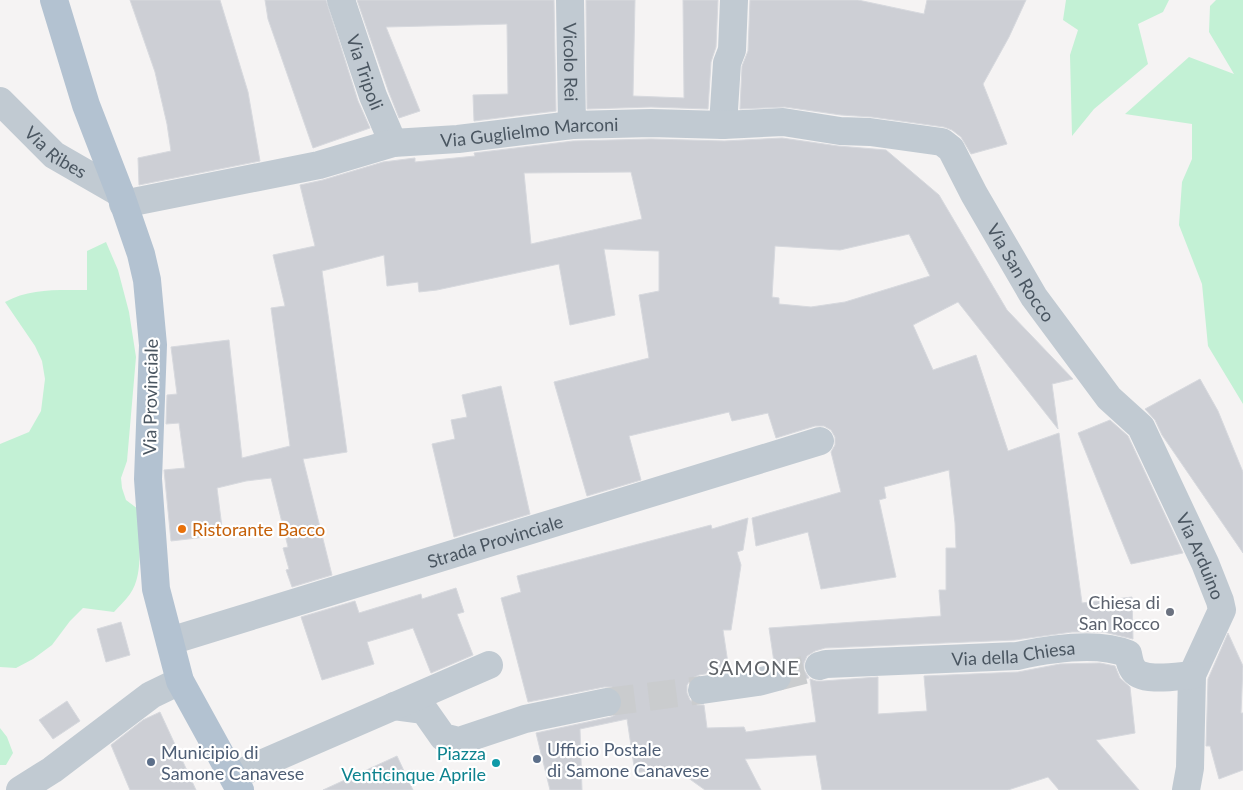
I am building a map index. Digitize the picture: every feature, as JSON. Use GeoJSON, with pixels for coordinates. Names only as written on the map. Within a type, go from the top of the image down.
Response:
{"type":"FeatureCollection","features":[{"type":"Feature","properties":{"kind":"main road","name":"Via Provinciale"},"geometry":{"type":"LineString","coordinates":[[54,0],[86,105],[141,254],[146,280],[153,345],[148,479],[156,590],[180,681],[237,783]]}},
{"type":"Feature","properties":{"kind":"street","name":"Via Tripoli"},"geometry":{"type":"LineString","coordinates":[[341,0],[370,88],[393,143]]}},
{"type":"Feature","properties":{"kind":"street","name":"Vicolo Rei"},"geometry":{"type":"LineString","coordinates":[[570,0],[572,125]]}},
{"type":"Feature","properties":{"kind":"street"},"geometry":{"type":"LineString","coordinates":[[723,125],[727,63],[732,50],[734,0]]}},
{"type":"Feature","properties":{"kind":"street","name":"Via Ribes"},"geometry":{"type":"LineString","coordinates":[[0,101],[54,155],[121,198]]}},
{"type":"Feature","properties":{"kind":"street","name":"Via Guglielmo Marconi"},"geometry":{"type":"LineString","coordinates":[[121,198],[319,165],[393,143],[458,140],[572,125],[652,123],[723,125],[783,122],[840,131],[870,132],[942,142]]}},
{"type":"Feature","properties":{"kind":"street","name":"Via San Rocco"},"geometry":{"type":"LineString","coordinates":[[942,142],[951,149],[974,194],[1034,297],[1109,398]]}},
{"type":"Feature","properties":{"kind":"street","name":"Via Arduino"},"geometry":{"type":"LineString","coordinates":[[1109,398],[1141,427],[1205,564],[1232,602],[1222,610],[1192,675],[1190,768],[1186,790]]}},
{"type":"Feature","properties":{"kind":"street","name":"Strada Provinciale"},"geometry":{"type":"LineString","coordinates":[[170,641],[820,441]]}},
{"type":"Feature","properties":{"kind":"street","name":"Via della Chiesa"},"geometry":{"type":"LineString","coordinates":[[819,666],[826,664],[1017,656],[1080,647],[1116,649],[1128,654],[1133,670],[1140,676],[1153,678],[1192,675]]}},
{"type":"Feature","properties":{"kind":"street"},"geometry":{"type":"LineString","coordinates":[[237,783],[394,706],[489,665]]}},
{"type":"Feature","properties":{"kind":"street"},"geometry":{"type":"LineString","coordinates":[[702,690],[758,682],[777,677]]}},
{"type":"Feature","properties":{"kind":"street"},"geometry":{"type":"LineString","coordinates":[[20,790],[52,770],[151,695],[180,681]]}},
{"type":"Feature","properties":{"kind":"street"},"geometry":{"type":"LineString","coordinates":[[394,706],[424,710],[443,737],[459,741],[525,719],[607,702]]}},
{"type":"Feature","properties":{"kind":"green space"},"geometry":{"type":"Polygon","coordinates":[[[1066,0],[1169,0],[1163,12],[1138,24],[1148,64],[1094,109],[1072,136],[1070,55],[1078,30],[1063,20],[1066,0]]]}},
{"type":"Feature","properties":{"kind":"green space"},"geometry":{"type":"Polygon","coordinates":[[[1216,0],[1243,0],[1243,404],[1208,346],[1202,284],[1179,225],[1182,182],[1192,159],[1192,124],[1125,114],[1189,57],[1234,74],[1209,32],[1210,6],[1216,0]]]}},
{"type":"Feature","properties":{"kind":"green space"},"geometry":{"type":"Polygon","coordinates":[[[106,242],[118,270],[129,312],[136,357],[127,461],[121,478],[126,500],[138,509],[140,553],[138,576],[130,594],[114,612],[83,608],[70,621],[52,645],[33,659],[16,668],[0,667],[0,444],[29,432],[41,411],[45,379],[42,361],[35,346],[5,302],[24,294],[35,292],[87,290],[87,251],[106,242]]]}},
{"type":"Feature","properties":{"kind":"green space"},"geometry":{"type":"Polygon","coordinates":[[[0,728],[7,737],[13,753],[6,765],[0,765],[0,728]]]}},
{"type":"Feature","properties":{"kind":"building"},"geometry":{"type":"Polygon","coordinates":[[[130,0],[220,0],[248,92],[260,161],[139,185],[138,158],[171,151],[155,72],[130,0]]]}},
{"type":"Feature","properties":{"kind":"building"},"geometry":{"type":"Polygon","coordinates":[[[265,0],[326,0],[358,101],[370,128],[313,148],[268,19],[265,0]]]}},
{"type":"Feature","properties":{"kind":"building"},"geometry":{"type":"Polygon","coordinates":[[[357,0],[554,0],[556,111],[474,121],[473,95],[508,94],[507,24],[386,27],[420,111],[399,118],[357,0]]]}},
{"type":"Feature","properties":{"kind":"building"},"geometry":{"type":"Polygon","coordinates":[[[586,0],[635,0],[633,96],[684,98],[683,0],[718,0],[716,47],[711,62],[708,109],[651,107],[587,109],[586,0]]]}},
{"type":"Feature","properties":{"kind":"building"},"geometry":{"type":"Polygon","coordinates":[[[750,0],[858,0],[924,14],[927,0],[1026,0],[1009,37],[983,84],[1007,144],[971,154],[961,137],[944,127],[785,107],[740,109],[742,66],[748,51],[750,0]]]}},
{"type":"Feature","properties":{"kind":"building"},"geometry":{"type":"Polygon","coordinates":[[[782,138],[838,146],[886,150],[939,195],[1007,310],[1073,379],[1052,384],[1058,429],[958,302],[913,325],[933,370],[976,355],[1008,451],[1059,433],[1082,603],[1132,597],[1133,639],[1104,632],[1072,632],[1015,640],[825,648],[807,656],[804,670],[809,678],[792,680],[792,673],[788,666],[782,662],[774,662],[769,628],[941,616],[939,590],[946,590],[946,548],[956,548],[949,470],[884,487],[886,498],[879,500],[896,577],[821,589],[808,532],[756,546],[752,518],[841,492],[831,452],[835,445],[835,437],[831,430],[824,426],[815,426],[776,438],[768,413],[732,421],[729,412],[629,436],[641,480],[587,496],[554,382],[649,358],[639,295],[659,291],[659,251],[604,249],[615,315],[570,325],[559,264],[437,290],[419,292],[418,282],[387,286],[384,255],[322,271],[347,452],[303,459],[332,575],[292,587],[286,570],[289,569],[283,548],[288,547],[271,478],[246,481],[217,488],[223,535],[171,541],[164,470],[185,468],[179,423],[166,424],[167,395],[177,394],[171,347],[229,340],[242,458],[290,446],[271,308],[285,306],[273,255],[315,246],[300,185],[383,162],[415,158],[415,162],[475,156],[474,153],[573,141],[651,139],[724,141],[782,138]],[[631,172],[524,173],[531,244],[642,219],[631,172]],[[909,234],[840,250],[775,246],[772,297],[779,298],[779,304],[811,307],[845,302],[930,276],[909,234]]]}},
{"type":"Feature","properties":{"kind":"building"},"geometry":{"type":"Polygon","coordinates":[[[1200,379],[1218,411],[1243,472],[1243,553],[1162,435],[1155,420],[1145,409],[1200,379]]]}},
{"type":"Feature","properties":{"kind":"building"},"geometry":{"type":"Polygon","coordinates":[[[501,386],[530,514],[454,537],[432,444],[455,439],[451,420],[467,417],[462,395],[501,386]]]}},
{"type":"Feature","properties":{"kind":"building"},"geometry":{"type":"Polygon","coordinates":[[[1110,420],[1128,436],[1183,553],[1131,564],[1078,433],[1110,420]]]}},
{"type":"Feature","properties":{"kind":"building"},"geometry":{"type":"Polygon","coordinates":[[[748,518],[743,550],[737,552],[741,565],[731,630],[723,630],[729,670],[699,675],[692,678],[687,685],[687,693],[690,700],[697,705],[704,705],[707,728],[744,727],[746,732],[816,722],[810,679],[823,681],[878,677],[878,714],[927,711],[924,676],[1018,672],[1060,664],[1100,663],[1115,666],[1120,678],[1130,687],[1135,733],[1096,740],[1139,790],[1059,790],[1048,777],[1008,790],[822,790],[816,755],[745,759],[761,790],[705,790],[673,767],[635,773],[627,719],[580,729],[582,790],[550,790],[536,733],[611,717],[617,714],[622,707],[622,698],[619,692],[612,687],[604,687],[528,702],[501,598],[521,592],[517,576],[711,525],[712,529],[748,518]]]}},
{"type":"Feature","properties":{"kind":"building"},"geometry":{"type":"Polygon","coordinates":[[[456,588],[464,612],[457,614],[473,655],[431,673],[413,628],[367,642],[374,664],[322,680],[301,617],[355,601],[359,613],[421,594],[422,599],[456,588]]]}},
{"type":"Feature","properties":{"kind":"building"},"geometry":{"type":"Polygon","coordinates":[[[121,622],[130,655],[106,662],[97,629],[121,622]]]}},
{"type":"Feature","properties":{"kind":"building"},"geometry":{"type":"Polygon","coordinates":[[[1228,633],[1243,666],[1241,713],[1243,713],[1243,770],[1219,779],[1210,746],[1206,746],[1208,679],[1228,633]]]}},
{"type":"Feature","properties":{"kind":"building"},"geometry":{"type":"Polygon","coordinates":[[[67,701],[80,721],[53,739],[39,720],[67,701]]]}},
{"type":"Feature","properties":{"kind":"building","name":"Municipio di Samone Canavese"},"geometry":{"type":"Polygon","coordinates":[[[160,712],[196,790],[130,790],[111,745],[143,720],[160,712]]]}},
{"type":"Feature","properties":{"kind":"building"},"geometry":{"type":"Polygon","coordinates":[[[397,756],[413,790],[323,790],[397,756]]]}},
{"type":"Feature","properties":{"kind":"tunnel"},"geometry":{"type":"LineString","coordinates":[[777,677],[819,666]]}},
{"type":"Feature","properties":{"kind":"tunnel"},"geometry":{"type":"LineString","coordinates":[[607,702],[702,690]]}},
{"type":"Feature","properties":{"kind":"place","name":"Ristorante Bacco"},"geometry":{"type":"Point","coordinates":[182,529]}},
{"type":"Feature","properties":{"kind":"place","name":"Chiesa di San Rocco"},"geometry":{"type":"Point","coordinates":[1170,612]}},
{"type":"Feature","properties":{"kind":"place","name":"Ufficio Postale di Samone Canavese"},"geometry":{"type":"Point","coordinates":[537,759]}},
{"type":"Feature","properties":{"kind":"place","name":"Municipio di Samone Canavese"},"geometry":{"type":"Point","coordinates":[151,762]}},
{"type":"Feature","properties":{"kind":"place","name":"Piazza Venticinque Aprile"},"geometry":{"type":"Point","coordinates":[496,763]}},
{"type":"Feature","properties":{"kind":"district","name":"SAMONE"},"geometry":{"type":"Point","coordinates":[754,667]}}]}
